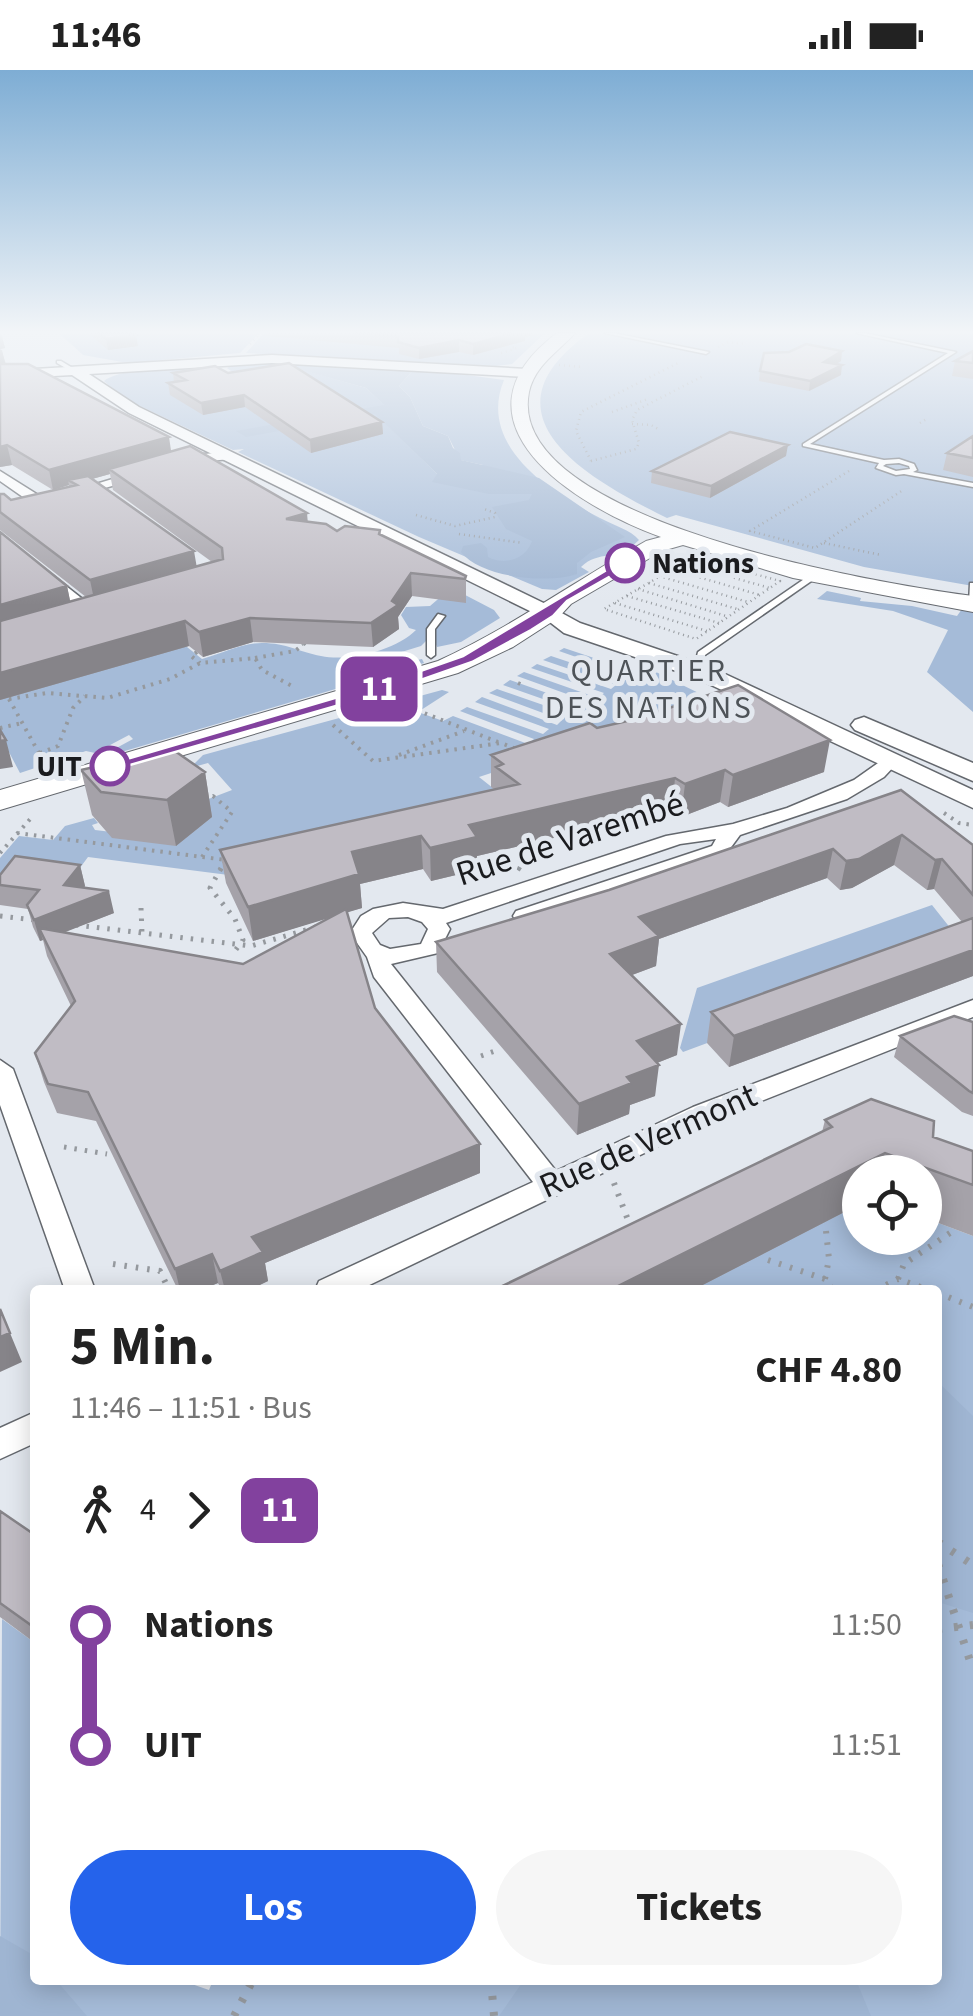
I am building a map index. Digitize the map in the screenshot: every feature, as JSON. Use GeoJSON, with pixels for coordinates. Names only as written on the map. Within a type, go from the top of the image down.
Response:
{"type":"FeatureCollection","features":[{"type":"Feature","properties":{"kind":"main road"},"geometry":{"type":"LineString","coordinates":[[522,424],[526,437],[544,461],[602,504],[684,538],[886,592],[973,604]]}},
{"type":"Feature","properties":{"kind":"main road"},"geometry":{"type":"LineString","coordinates":[[549,613],[580,607],[670,554],[684,538]]}},
{"type":"Feature","properties":{"kind":"main road"},"geometry":{"type":"LineString","coordinates":[[0,800],[414,679],[479,654],[549,613],[562,599],[654,546],[684,538]]}},
{"type":"Feature","properties":{"kind":"main road"},"geometry":{"type":"LineString","coordinates":[[580,607],[580,612],[589,618],[703,652],[973,773]]}},
{"type":"Feature","properties":{"kind":"main road"},"geometry":{"type":"LineString","coordinates":[[549,613],[572,628],[703,652],[966,811]]}},
{"type":"Feature","properties":{"kind":"street"},"geometry":{"type":"LineString","coordinates":[[162,424],[549,613]]}},
{"type":"Feature","properties":{"kind":"street"},"geometry":{"type":"LineString","coordinates":[[19,506],[196,458],[227,456]]}},
{"type":"Feature","properties":{"kind":"street"},"geometry":{"type":"LineString","coordinates":[[0,475],[38,501]]}},
{"type":"Feature","properties":{"kind":"street"},"geometry":{"type":"LineString","coordinates":[[95,488],[114,502]]}},
{"type":"Feature","properties":{"kind":"street"},"geometry":{"type":"LineString","coordinates":[[0,538],[94,615]]}},
{"type":"Feature","properties":{"kind":"street","name":"Rue de Varembé"},"geometry":{"type":"LineString","coordinates":[[430,917],[445,916],[673,840],[702,832],[732,831],[854,790],[874,779],[888,762]]}},
{"type":"Feature","properties":{"kind":"street","name":"Rue de Varembé"},"geometry":{"type":"LineString","coordinates":[[498,924],[719,850],[732,831]]}},
{"type":"Feature","properties":{"kind":"street"},"geometry":{"type":"LineString","coordinates":[[400,910],[430,917],[439,929],[430,948],[400,957],[379,954],[362,939],[364,925],[370,919],[400,910]]}},
{"type":"Feature","properties":{"kind":"street","name":"Rue de Varembé"},"geometry":{"type":"LineString","coordinates":[[430,948],[464,936]]}},
{"type":"Feature","properties":{"kind":"street"},"geometry":{"type":"LineString","coordinates":[[379,954],[378,964],[386,977],[550,1184]]}},
{"type":"Feature","properties":{"kind":"street","name":"Rue de Vermont"},"geometry":{"type":"LineString","coordinates":[[340,1285],[702,1114],[973,1008]]}},
{"type":"Feature","properties":{"kind":"street"},"geometry":{"type":"LineString","coordinates":[[0,1069],[78,1285]]}},
{"type":"Feature","properties":{"kind":"street"},"geometry":{"type":"LineString","coordinates":[[0,1444],[30,1429]]}},
{"type":"Feature","properties":{"kind":"lane"},"geometry":{"type":"LineString","coordinates":[[839,424],[805,445],[973,486]]}},
{"type":"Feature","properties":{"kind":"lane"},"geometry":{"type":"LineString","coordinates":[[703,652],[816,574]]}},
{"type":"Feature","properties":{"kind":"lane"},"geometry":{"type":"LineString","coordinates":[[973,584],[973,604]]}},
{"type":"Feature","properties":{"kind":"lane"},"geometry":{"type":"LineString","coordinates":[[431,655],[431,629],[441,616]]}},
{"type":"Feature","properties":{"kind":"path"},"geometry":{"type":"LineString","coordinates":[[576,424],[574,432],[589,462],[639,447],[632,426],[652,425],[660,430]]}},
{"type":"Feature","properties":{"kind":"path"},"geometry":{"type":"LineString","coordinates":[[852,469],[750,532],[815,548],[914,482]]}},
{"type":"Feature","properties":{"kind":"path"},"geometry":{"type":"LineString","coordinates":[[416,514],[436,526],[455,528],[495,517],[484,509]]}},
{"type":"Feature","properties":{"kind":"path"},"geometry":{"type":"LineString","coordinates":[[455,528],[459,534],[522,543]]}},
{"type":"Feature","properties":{"kind":"path"},"geometry":{"type":"LineString","coordinates":[[454,541],[459,534]]}},
{"type":"Feature","properties":{"kind":"path"},"geometry":{"type":"LineString","coordinates":[[824,542],[880,555]]}},
{"type":"Feature","properties":{"kind":"path"},"geometry":{"type":"LineString","coordinates":[[693,557],[780,581],[718,624],[703,652],[696,639],[604,609],[693,557]]}},
{"type":"Feature","properties":{"kind":"path"},"geometry":{"type":"LineString","coordinates":[[682,564],[770,588]]}},
{"type":"Feature","properties":{"kind":"path"},"geometry":{"type":"LineString","coordinates":[[671,570],[760,595]]}},
{"type":"Feature","properties":{"kind":"path"},"geometry":{"type":"LineString","coordinates":[[659,576],[750,602]]}},
{"type":"Feature","properties":{"kind":"path"},"geometry":{"type":"LineString","coordinates":[[648,583],[739,609]]}},
{"type":"Feature","properties":{"kind":"path"},"geometry":{"type":"LineString","coordinates":[[638,589],[729,616]]}},
{"type":"Feature","properties":{"kind":"path"},"geometry":{"type":"LineString","coordinates":[[626,596],[718,624]]}},
{"type":"Feature","properties":{"kind":"path"},"geometry":{"type":"LineString","coordinates":[[614,603],[703,652]]}},
{"type":"Feature","properties":{"kind":"path"},"geometry":{"type":"LineString","coordinates":[[48,768],[10,699],[47,693],[119,695],[170,679],[200,664],[295,651],[308,638]]}},
{"type":"Feature","properties":{"kind":"path"},"geometry":{"type":"LineString","coordinates":[[197,652],[191,656],[200,664]]}},
{"type":"Feature","properties":{"kind":"path"},"geometry":{"type":"LineString","coordinates":[[254,658],[262,670],[292,686]]}},
{"type":"Feature","properties":{"kind":"path"},"geometry":{"type":"LineString","coordinates":[[518,683],[525,686]]}},
{"type":"Feature","properties":{"kind":"path"},"geometry":{"type":"LineString","coordinates":[[39,754],[58,746],[73,708],[85,696]]}},
{"type":"Feature","properties":{"kind":"path"},"geometry":{"type":"LineString","coordinates":[[394,701],[517,750]]}},
{"type":"Feature","properties":{"kind":"path"},"geometry":{"type":"LineString","coordinates":[[328,719],[373,761],[501,743]]}},
{"type":"Feature","properties":{"kind":"path"},"geometry":{"type":"LineString","coordinates":[[0,728],[22,723]]}},
{"type":"Feature","properties":{"kind":"path"},"geometry":{"type":"LineString","coordinates":[[388,759],[466,730]]}},
{"type":"Feature","properties":{"kind":"path"},"geometry":{"type":"LineString","coordinates":[[346,750],[354,744]]}},
{"type":"Feature","properties":{"kind":"path"},"geometry":{"type":"LineString","coordinates":[[202,857],[232,812],[213,796],[205,800]]}},
{"type":"Feature","properties":{"kind":"path"},"geometry":{"type":"LineString","coordinates":[[966,811],[973,825]]}},
{"type":"Feature","properties":{"kind":"path"},"geometry":{"type":"LineString","coordinates":[[0,853],[30,818],[40,815]]}},
{"type":"Feature","properties":{"kind":"path"},"geometry":{"type":"LineString","coordinates":[[18,833],[226,860],[210,888],[234,919],[243,940],[232,955]]}},
{"type":"Feature","properties":{"kind":"path"},"geometry":{"type":"LineString","coordinates":[[477,860],[491,857],[509,862],[528,875]]}},
{"type":"Feature","properties":{"kind":"path"},"geometry":{"type":"LineString","coordinates":[[141,908],[142,932]]}},
{"type":"Feature","properties":{"kind":"path"},"geometry":{"type":"LineString","coordinates":[[0,916],[37,920]]}},
{"type":"Feature","properties":{"kind":"path"},"geometry":{"type":"LineString","coordinates":[[478,1058],[495,1050]]}},
{"type":"Feature","properties":{"kind":"path"},"geometry":{"type":"LineString","coordinates":[[64,1148],[106,1154]]}},
{"type":"Feature","properties":{"kind":"path"},"geometry":{"type":"LineString","coordinates":[[613,1180],[622,1212],[635,1233]]}},
{"type":"Feature","properties":{"kind":"path"},"geometry":{"type":"LineString","coordinates":[[825,1278],[830,1259],[826,1231]]}},
{"type":"Feature","properties":{"kind":"path"},"geometry":{"type":"LineString","coordinates":[[886,1285],[898,1279],[904,1264],[950,1233]]}},
{"type":"Feature","properties":{"kind":"path"},"geometry":{"type":"LineString","coordinates":[[768,1260],[825,1278],[830,1285]]}},
{"type":"Feature","properties":{"kind":"path"},"geometry":{"type":"LineString","coordinates":[[112,1264],[160,1271],[167,1285]]}},
{"type":"Feature","properties":{"kind":"path"},"geometry":{"type":"LineString","coordinates":[[898,1279],[914,1285]]}},
{"type":"Feature","properties":{"kind":"path"},"geometry":{"type":"LineString","coordinates":[[942,1295],[973,1307]]}},
{"type":"Feature","properties":{"kind":"path"},"geometry":{"type":"LineString","coordinates":[[942,1545],[973,1566]]}},
{"type":"Feature","properties":{"kind":"path"},"geometry":{"type":"LineString","coordinates":[[942,1575],[973,1670]]}},
{"type":"Feature","properties":{"kind":"path"},"geometry":{"type":"LineString","coordinates":[[942,1628],[973,1625]]}},
{"type":"Feature","properties":{"kind":"path"},"geometry":{"type":"LineString","coordinates":[[234,2016],[250,1985]]}},
{"type":"Feature","properties":{"kind":"path"},"geometry":{"type":"LineString","coordinates":[[491,1985],[494,2016]]}},
{"type":"Feature","properties":{"kind":"shaded area"},"geometry":{"type":"Polygon","coordinates":[[[178,424],[386,424],[438,475],[483,465],[460,460],[448,436],[422,424],[500,424],[509,445],[540,480],[639,540],[622,551],[588,562],[581,567],[589,572],[556,590],[542,589],[419,537],[238,452],[244,449],[233,450],[178,424]]]}},
{"type":"Feature","properties":{"kind":"shaded area"},"geometry":{"type":"Polygon","coordinates":[[[277,424],[320,424],[246,437],[236,431],[277,424]]]}},
{"type":"Feature","properties":{"kind":"shaded area"},"geometry":{"type":"Polygon","coordinates":[[[385,424],[422,424],[448,436],[461,460],[539,478],[625,537],[591,552],[577,563],[577,574],[565,577],[533,578],[483,568],[461,552],[463,546],[481,543],[487,548],[488,557],[495,560],[508,561],[520,556],[532,541],[506,529],[492,507],[529,500],[532,494],[489,494],[432,482],[437,474],[385,424]]]}},
{"type":"Feature","properties":{"kind":"shaded area"},"geometry":{"type":"Polygon","coordinates":[[[546,424],[973,424],[973,586],[864,567],[676,515],[667,518],[606,485],[578,465],[556,442],[546,424]]]}},
{"type":"Feature","properties":{"kind":"shaded area"},"geometry":{"type":"Polygon","coordinates":[[[398,560],[494,610],[500,618],[461,642],[437,647],[435,642],[426,641],[382,658],[392,665],[422,659],[424,663],[111,755],[109,752],[133,739],[129,735],[95,753],[86,751],[20,773],[0,735],[0,686],[182,643],[202,659],[255,643],[279,644],[333,657],[385,649],[416,630],[409,628],[401,615],[406,607],[430,606],[451,588],[398,560]]]}},
{"type":"Feature","properties":{"kind":"shaded area"},"geometry":{"type":"Polygon","coordinates":[[[827,591],[861,598],[860,601],[912,606],[957,616],[962,609],[973,610],[973,712],[927,672],[948,630],[893,611],[817,599],[827,591]]]}},
{"type":"Feature","properties":{"kind":"shaded area"},"geometry":{"type":"Polygon","coordinates":[[[564,648],[636,672],[643,668],[654,671],[735,711],[540,757],[479,777],[503,796],[252,878],[88,857],[68,884],[0,875],[0,858],[19,836],[53,840],[65,826],[94,818],[98,823],[92,825],[95,830],[120,833],[232,790],[208,763],[190,768],[203,755],[442,690],[449,692],[418,712],[443,721],[453,716],[528,744],[534,739],[460,711],[467,707],[543,734],[549,729],[475,702],[482,697],[557,725],[562,720],[489,693],[497,689],[572,715],[577,711],[503,685],[510,680],[584,706],[589,702],[517,676],[524,672],[598,698],[604,693],[531,668],[537,664],[611,689],[616,685],[543,660],[551,656],[623,680],[630,676],[559,651],[564,648]]]}},
{"type":"Feature","properties":{"kind":"shaded area"},"geometry":{"type":"Polygon","coordinates":[[[932,905],[959,939],[956,951],[683,1052],[680,1048],[697,988],[932,905]]]}},
{"type":"Feature","properties":{"kind":"shaded area"},"geometry":{"type":"Polygon","coordinates":[[[842,1210],[842,1255],[942,1255],[942,1224],[973,1236],[973,2016],[0,2016],[2,1619],[30,1639],[30,1985],[194,1985],[209,1990],[211,1985],[942,1985],[942,1285],[701,1285],[842,1210]]]}},
{"type":"Feature","properties":{"kind":"shaded area"},"geometry":{"type":"Polygon","coordinates":[[[942,1386],[973,1416],[973,1613],[942,1603],[942,1386]]]}},
{"type":"Feature","properties":{"kind":"shaded area"},"geometry":{"type":"Polygon","coordinates":[[[0,1936],[30,1953],[30,1985],[60,1985],[87,2016],[0,2016],[0,1936]]]}},
{"type":"Feature","properties":{"kind":"shaded area"},"geometry":{"type":"Polygon","coordinates":[[[521,1985],[858,1985],[871,2016],[499,2016],[521,1985]]]}},
{"type":"Feature","properties":{"kind":"building"},"geometry":{"type":"Polygon","coordinates":[[[0,424],[144,424],[169,437],[49,470],[7,445],[0,447],[0,424]]]}},
{"type":"Feature","properties":{"kind":"building"},"geometry":{"type":"Polygon","coordinates":[[[286,424],[375,424],[310,440],[286,424]]]}},
{"type":"Feature","properties":{"kind":"building"},"geometry":{"type":"Polygon","coordinates":[[[730,432],[788,445],[711,486],[652,471],[730,432]]]}},
{"type":"Feature","properties":{"kind":"building"},"geometry":{"type":"Polygon","coordinates":[[[973,436],[973,458],[947,453],[973,436]]]}},
{"type":"Feature","properties":{"kind":"building"},"geometry":{"type":"Polygon","coordinates":[[[190,446],[307,513],[286,519],[326,524],[337,531],[345,526],[380,530],[379,534],[466,576],[465,579],[411,573],[392,601],[398,605],[371,623],[250,618],[199,632],[185,621],[0,673],[0,621],[223,559],[222,548],[109,469],[190,446]]]}},
{"type":"Feature","properties":{"kind":"building"},"geometry":{"type":"Polygon","coordinates":[[[88,476],[194,551],[90,580],[0,512],[0,494],[11,500],[77,485],[68,480],[88,476]]]}},
{"type":"Feature","properties":{"kind":"building"},"geometry":{"type":"Polygon","coordinates":[[[0,532],[67,586],[0,605],[0,532]]]}},
{"type":"Feature","properties":{"kind":"building"},"geometry":{"type":"Polygon","coordinates":[[[738,685],[830,740],[733,775],[725,770],[685,784],[675,778],[469,825],[477,837],[430,848],[421,836],[352,852],[359,874],[248,907],[220,850],[519,784],[496,767],[503,764],[491,755],[590,723],[597,728],[636,719],[738,685]]]}},
{"type":"Feature","properties":{"kind":"building"},"geometry":{"type":"Polygon","coordinates":[[[172,749],[205,772],[167,800],[101,792],[81,770],[172,749]]]}},
{"type":"Feature","properties":{"kind":"building"},"geometry":{"type":"Polygon","coordinates":[[[901,790],[973,845],[973,895],[942,859],[935,860],[902,835],[859,859],[846,861],[833,849],[639,917],[659,936],[610,954],[681,1024],[637,1041],[659,1065],[627,1077],[632,1083],[579,1104],[436,942],[609,890],[901,790]]]}},
{"type":"Feature","properties":{"kind":"building"},"geometry":{"type":"Polygon","coordinates":[[[15,856],[80,865],[64,885],[109,891],[34,920],[27,905],[39,890],[0,885],[0,875],[15,856]]]}},
{"type":"Feature","properties":{"kind":"building"},"geometry":{"type":"Polygon","coordinates":[[[346,909],[375,1008],[480,1144],[252,1237],[263,1252],[220,1271],[212,1254],[175,1269],[88,1092],[48,1084],[35,1053],[75,1001],[39,928],[243,964],[346,909]]]}},
{"type":"Feature","properties":{"kind":"building"},"geometry":{"type":"Polygon","coordinates":[[[973,918],[973,950],[734,1036],[711,1012],[973,918]]]}},
{"type":"Feature","properties":{"kind":"building"},"geometry":{"type":"Polygon","coordinates":[[[954,1016],[973,1022],[973,1093],[900,1036],[954,1016]]]}},
{"type":"Feature","properties":{"kind":"building"},"geometry":{"type":"Polygon","coordinates":[[[871,1099],[934,1121],[933,1137],[973,1151],[973,1185],[942,1174],[942,1155],[842,1155],[842,1174],[620,1285],[504,1285],[832,1127],[825,1120],[871,1099]]]}},
{"type":"Feature","properties":{"kind":"building"},"geometry":{"type":"Polygon","coordinates":[[[0,1309],[10,1333],[0,1337],[0,1309]]]}},
{"type":"Feature","properties":{"kind":"building"},"geometry":{"type":"Polygon","coordinates":[[[0,1511],[30,1532],[30,1624],[0,1603],[0,1511]]]}},
{"type":"Feature","properties":{"kind":"bus line","name":"11"},"geometry":{"type":"LineString","coordinates":[[110,766],[414,679],[467,659],[526,627],[549,613],[562,599],[625,563]]}},
{"type":"Feature","properties":{"kind":"place","name":"Nations"},"geometry":{"type":"Point","coordinates":[625,563]}},
{"type":"Feature","properties":{"kind":"place","name":"UIT"},"geometry":{"type":"Point","coordinates":[110,766]}},
{"type":"Feature","properties":{"kind":"district","name":"QUARTIER DES NATIONS"},"geometry":{"type":"Point","coordinates":[649,690]}}]}
